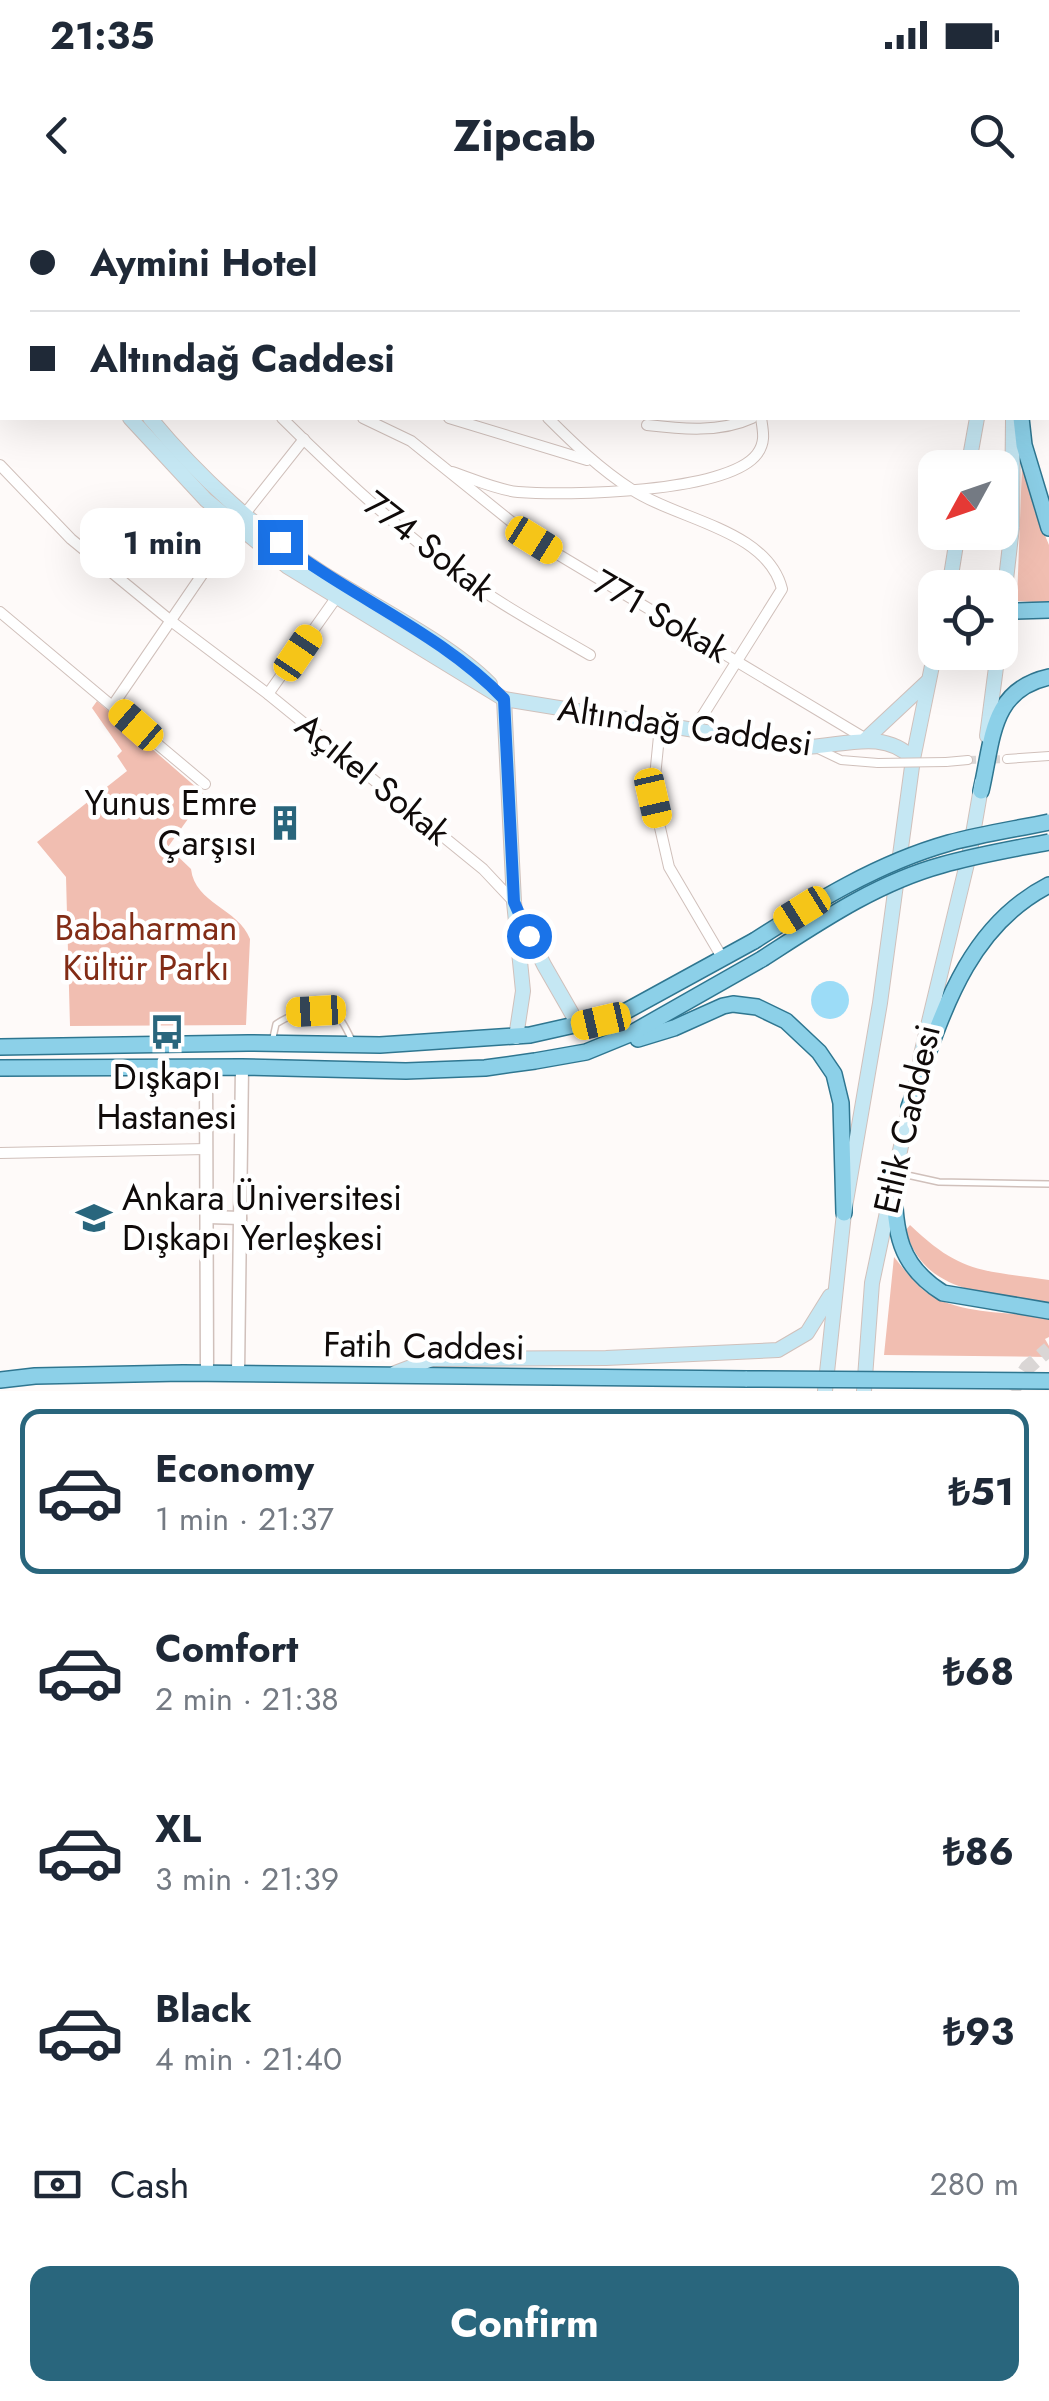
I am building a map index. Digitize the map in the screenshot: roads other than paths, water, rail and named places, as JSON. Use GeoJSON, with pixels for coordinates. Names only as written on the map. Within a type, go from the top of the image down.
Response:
{"type":"FeatureCollection","features":[{"type":"Feature","properties":{"kind":"main road","name":"Altındağ Caddesi"},"geometry":{"type":"LineString","coordinates":[[132,420],[175,470],[240,519],[461,660],[504,699]]}},
{"type":"Feature","properties":{"kind":"main road","name":"Altındağ Caddesi"},"geometry":{"type":"LineString","coordinates":[[152,420],[288,567],[504,699],[814,747],[866,739]]}},
{"type":"Feature","properties":{"kind":"main road"},"geometry":{"type":"LineString","coordinates":[[971,450],[977,420]]}},
{"type":"Feature","properties":{"kind":"main road"},"geometry":{"type":"LineString","coordinates":[[1007,570],[1012,527],[1013,420]]}},
{"type":"Feature","properties":{"kind":"main road"},"geometry":{"type":"LineString","coordinates":[[1021,420],[1024,445],[1049,528]]}},
{"type":"Feature","properties":{"kind":"main road"},"geometry":{"type":"LineString","coordinates":[[1018,611],[1049,610]]}},
{"type":"Feature","properties":{"kind":"main road","name":"Etlik Caddesi"},"geometry":{"type":"LineString","coordinates":[[825,1391],[844,1213],[880,1003],[913,758],[931,670]]}},
{"type":"Feature","properties":{"kind":"main road","name":"Etlik Caddesi"},"geometry":{"type":"LineString","coordinates":[[864,1391],[872,1282],[893,1172],[970,851],[996,670]]}},
{"type":"Feature","properties":{"kind":"main road"},"geometry":{"type":"LineString","coordinates":[[980,790],[1000,710],[1020,686],[1049,678]]}},
{"type":"Feature","properties":{"kind":"main road"},"geometry":{"type":"LineString","coordinates":[[866,739],[928,682]]}},
{"type":"Feature","properties":{"kind":"main road"},"geometry":{"type":"LineString","coordinates":[[504,699],[514,902],[523,991],[516,1037]]}},
{"type":"Feature","properties":{"kind":"main road"},"geometry":{"type":"LineString","coordinates":[[866,739],[900,748],[913,758]]}},
{"type":"Feature","properties":{"kind":"main road"},"geometry":{"type":"LineString","coordinates":[[0,1047],[440,1044],[579,1026],[632,1010],[827,895],[893,864],[949,844],[1049,822]]}},
{"type":"Feature","properties":{"kind":"main road"},"geometry":{"type":"LineString","coordinates":[[586,1052],[665,1017],[828,916],[884,887],[938,865],[1049,842]]}},
{"type":"Feature","properties":{"kind":"main road"},"geometry":{"type":"LineString","coordinates":[[909,1107],[950,995],[982,939],[1005,915],[1049,884]]}},
{"type":"Feature","properties":{"kind":"main road"},"geometry":{"type":"LineString","coordinates":[[514,902],[579,1026]]}},
{"type":"Feature","properties":{"kind":"main road"},"geometry":{"type":"LineString","coordinates":[[0,1068],[242,1066],[442,1070],[502,1066],[586,1052],[674,1028],[733,1004],[758,1008],[786,1021],[819,1052],[834,1074],[841,1103],[844,1213]]}},
{"type":"Feature","properties":{"kind":"main road"},"geometry":{"type":"LineString","coordinates":[[893,1172],[896,1228],[901,1248],[918,1274],[943,1293],[1049,1311]]}},
{"type":"Feature","properties":{"kind":"main road"},"geometry":{"type":"LineString","coordinates":[[391,1374],[432,1359],[625,1357],[778,1350],[807,1333],[825,1308],[836,1282]]}},
{"type":"Feature","properties":{"kind":"main road","name":"Fatih Caddesi"},"geometry":{"type":"LineString","coordinates":[[0,1380],[238,1373],[1049,1381]]}},
{"type":"Feature","properties":{"kind":"street","name":"774 Sokak"},"geometry":{"type":"LineString","coordinates":[[284,420],[356,489],[444,563],[590,655]]}},
{"type":"Feature","properties":{"kind":"street","name":"771 Sokak"},"geometry":{"type":"LineString","coordinates":[[367,420],[411,441],[534,540],[866,739]]}},
{"type":"Feature","properties":{"kind":"street"},"geometry":{"type":"LineString","coordinates":[[456,420],[594,462]]}},
{"type":"Feature","properties":{"kind":"street"},"geometry":{"type":"LineString","coordinates":[[550,420],[594,462],[633,491],[756,548],[777,570],[782,589],[693,731]]}},
{"type":"Feature","properties":{"kind":"street"},"geometry":{"type":"LineString","coordinates":[[647,425],[688,430],[748,420]]}},
{"type":"Feature","properties":{"kind":"street"},"geometry":{"type":"LineString","coordinates":[[444,470],[515,492],[633,491],[726,473],[756,457],[764,438],[762,420]]}},
{"type":"Feature","properties":{"kind":"street"},"geometry":{"type":"LineString","coordinates":[[114,705],[240,519],[304,439]]}},
{"type":"Feature","properties":{"kind":"street","name":"Açıkel Sokak"},"geometry":{"type":"LineString","coordinates":[[0,466],[71,540],[484,869],[514,902]]}},
{"type":"Feature","properties":{"kind":"street"},"geometry":{"type":"LineString","coordinates":[[268,694],[336,598]]}},
{"type":"Feature","properties":{"kind":"street"},"geometry":{"type":"LineString","coordinates":[[0,612],[205,784]]}},
{"type":"Feature","properties":{"kind":"street"},"geometry":{"type":"LineString","coordinates":[[660,726],[653,798],[669,867],[722,959]]}},
{"type":"Feature","properties":{"kind":"street"},"geometry":{"type":"LineString","coordinates":[[814,747],[841,760],[968,760]]}},
{"type":"Feature","properties":{"kind":"street"},"geometry":{"type":"LineString","coordinates":[[1006,759],[1049,756]]}},
{"type":"Feature","properties":{"kind":"street"},"geometry":{"type":"LineString","coordinates":[[238,1373],[242,1066]]}},
{"type":"Feature","properties":{"kind":"street"},"geometry":{"type":"LineString","coordinates":[[206,1067],[207,1373]]}},
{"type":"Feature","properties":{"kind":"street"},"geometry":{"type":"LineString","coordinates":[[0,1153],[207,1149]]}},
{"type":"Feature","properties":{"kind":"street"},"geometry":{"type":"LineString","coordinates":[[209,1217],[240,1218]]}},
{"type":"Feature","properties":{"kind":"lane"},"geometry":{"type":"LineString","coordinates":[[272,1043],[276,1024],[295,1012],[316,1011],[340,1019],[354,1045]]}},
{"type":"Feature","properties":{"kind":"lane"},"geometry":{"type":"LineString","coordinates":[[893,1172],[939,1182],[1049,1184]]}},
{"type":"Feature","properties":{"kind":"water"},"geometry":{"type":"Polygon","coordinates":[[[830,981],[843,987],[849,1000],[843,1013],[830,1019],[817,1013],[811,1000],[817,987],[830,981]]]}},
{"type":"Feature","properties":{"kind":"tunnel"},"geometry":{"type":"LineString","coordinates":[[968,760],[1007,759]]}},
{"type":"Feature","properties":{"kind":"tunnel"},"geometry":{"type":"LineString","coordinates":[[1012,1391],[1027,1368],[1049,1349]]}},
{"type":"Feature","properties":{"kind":"place","name":"Yunus Emre Çarşısı"},"geometry":{"type":"Point","coordinates":[285,823]}},
{"type":"Feature","properties":{"kind":"place","name":"Dışkapı Hastanesi"},"geometry":{"type":"Point","coordinates":[167,1032]}},
{"type":"Feature","properties":{"kind":"place","name":"Ankara Üniversitesi Dışkapı Yerleşkesi"},"geometry":{"type":"Point","coordinates":[94,1218]}},
{"type":"Feature","properties":{"kind":"park label","name":"Babaharman Kültür Parkı"},"geometry":{"type":"Point","coordinates":[146,948]}}]}
